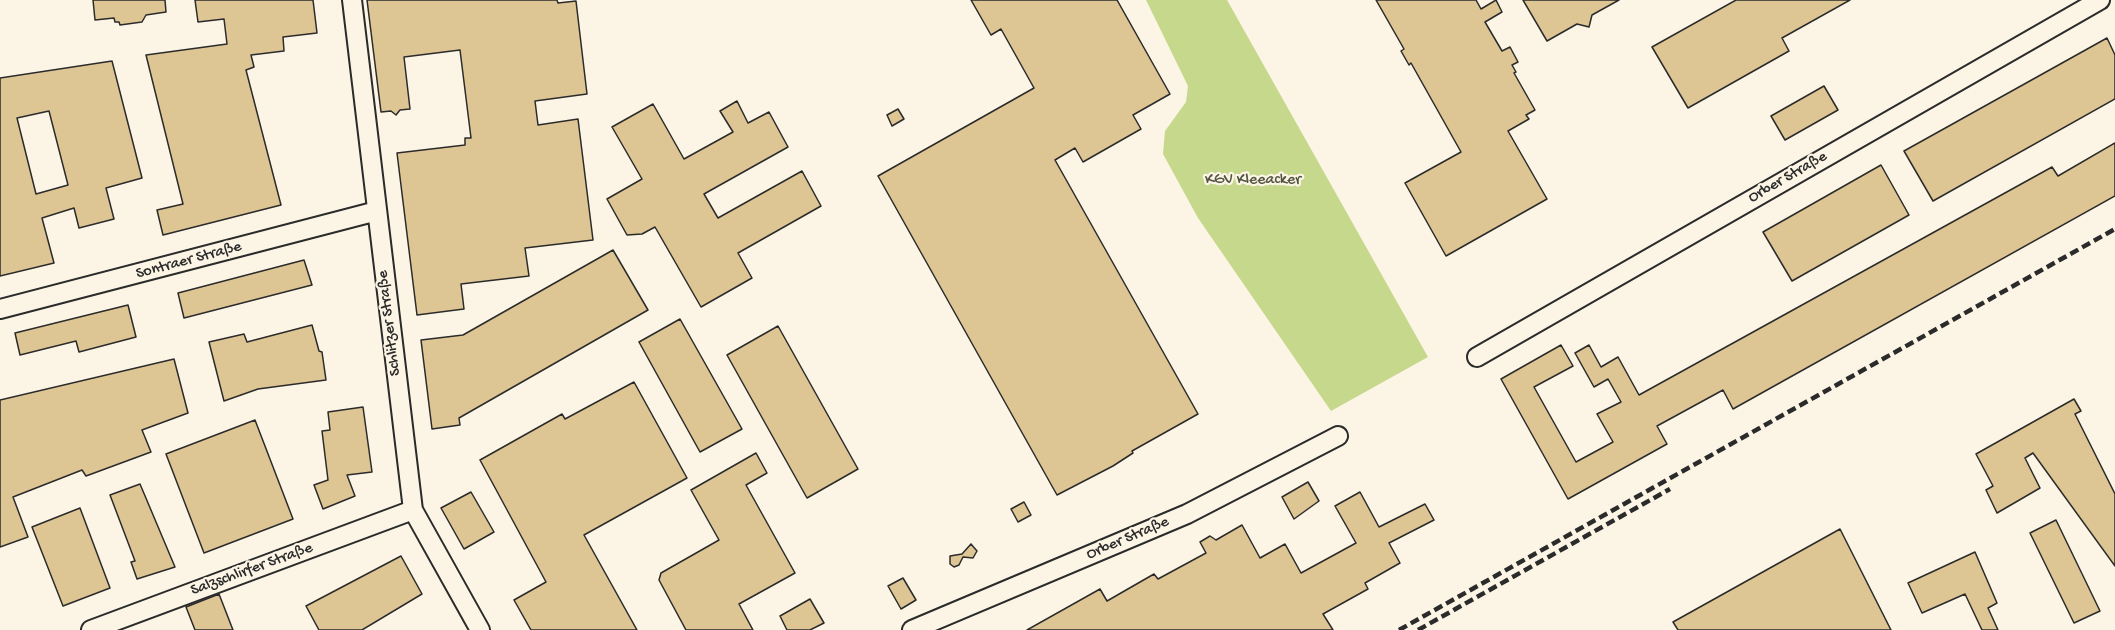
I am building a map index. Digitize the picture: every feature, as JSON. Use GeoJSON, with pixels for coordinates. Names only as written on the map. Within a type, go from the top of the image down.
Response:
{"type":"FeatureCollection","features":[{"type":"Feature","properties":{"kind":"street","name":"Schlitzer Straße"},"geometry":{"type":"LineString","coordinates":[[352,0],[412,510],[480,630]]}},
{"type":"Feature","properties":{"kind":"street","name":"Orber Straße"},"geometry":{"type":"LineString","coordinates":[[1477,357],[2100,0]]}},
{"type":"Feature","properties":{"kind":"street","name":"Sontraer Straße"},"geometry":{"type":"LineString","coordinates":[[0,309],[376,211]]}},
{"type":"Feature","properties":{"kind":"street","name":"Orber Straße"},"geometry":{"type":"LineString","coordinates":[[912,630],[1187,514],[1338,436]]}},
{"type":"Feature","properties":{"kind":"street","name":"Salzschlirfer Straße"},"geometry":{"type":"LineString","coordinates":[[91,630],[412,510]]}},
{"type":"Feature","properties":{"kind":"green space","name":"KGV Kleeacker"},"geometry":{"type":"Polygon","coordinates":[[[1146,0],[1227,0],[1428,357],[1331,411],[1198,218],[1163,154],[1165,131],[1186,102],[1188,86],[1146,0]]]}},
{"type":"Feature","properties":{"kind":"building"},"geometry":{"type":"Polygon","coordinates":[[[93,0],[165,0],[166,12],[146,15],[142,22],[120,25],[119,22],[115,22],[114,18],[95,20],[93,0]]]}},
{"type":"Feature","properties":{"kind":"building"},"geometry":{"type":"Polygon","coordinates":[[[195,0],[313,0],[317,33],[283,37],[284,51],[251,55],[254,67],[246,70],[281,205],[163,235],[157,210],[183,204],[146,55],[227,44],[224,19],[198,22],[195,0]]]}},
{"type":"Feature","properties":{"kind":"building"},"geometry":{"type":"Polygon","coordinates":[[[367,0],[557,0],[558,3],[576,1],[587,94],[535,101],[538,125],[578,119],[593,240],[525,248],[529,276],[461,284],[464,309],[417,315],[397,153],[465,145],[465,138],[471,138],[460,50],[404,57],[410,109],[400,110],[396,115],[391,111],[381,112],[367,0]]]}},
{"type":"Feature","properties":{"kind":"building"},"geometry":{"type":"Polygon","coordinates":[[[971,0],[1117,0],[1170,94],[1133,115],[1141,129],[1083,162],[1075,148],[1055,160],[1198,414],[1132,451],[1133,453],[1113,466],[1057,495],[878,176],[1034,88],[1001,29],[991,35],[971,0]]]}},
{"type":"Feature","properties":{"kind":"building"},"geometry":{"type":"Polygon","coordinates":[[[1376,0],[1476,0],[1481,9],[1496,0],[1502,12],[1485,22],[1502,51],[1510,47],[1518,62],[1512,65],[1516,72],[1514,73],[1535,110],[1526,115],[1529,119],[1508,131],[1547,199],[1446,256],[1405,183],[1461,152],[1411,63],[1409,65],[1401,51],[1404,49],[1376,0]]]}},
{"type":"Feature","properties":{"kind":"building"},"geometry":{"type":"Polygon","coordinates":[[[1523,0],[1619,0],[1592,15],[1589,27],[1577,24],[1547,41],[1523,0]]]}},
{"type":"Feature","properties":{"kind":"building"},"geometry":{"type":"Polygon","coordinates":[[[1736,0],[1850,0],[1782,38],[1789,51],[1688,108],[1652,47],[1736,0]]]}},
{"type":"Feature","properties":{"kind":"building"},"geometry":{"type":"Polygon","coordinates":[[[2107,38],[2115,55],[2115,99],[1933,201],[1904,151],[2107,38]]]}},
{"type":"Feature","properties":{"kind":"building"},"geometry":{"type":"Polygon","coordinates":[[[112,61],[142,178],[106,188],[114,219],[79,228],[74,208],[42,218],[54,263],[0,276],[0,78],[112,61]],[[49,111],[17,118],[36,194],[68,185],[49,111]]]}},
{"type":"Feature","properties":{"kind":"building"},"geometry":{"type":"Polygon","coordinates":[[[1824,86],[1838,110],[1785,140],[1771,116],[1824,86]]]}},
{"type":"Feature","properties":{"kind":"building"},"geometry":{"type":"Polygon","coordinates":[[[737,101],[748,123],[769,112],[788,147],[704,194],[718,218],[802,171],[821,206],[738,253],[752,278],[701,307],[655,227],[642,234],[627,235],[607,199],[642,179],[612,127],[653,104],[684,159],[733,132],[720,111],[737,101]]]}},
{"type":"Feature","properties":{"kind":"building"},"geometry":{"type":"Polygon","coordinates":[[[898,109],[904,119],[892,126],[887,115],[898,109]]]}},
{"type":"Feature","properties":{"kind":"building"},"geometry":{"type":"Polygon","coordinates":[[[2115,143],[2115,196],[1733,409],[1723,390],[1657,426],[1667,444],[1568,499],[1501,379],[1561,345],[1573,366],[1534,387],[1576,462],[1613,442],[1597,414],[1621,402],[1608,379],[1594,387],[1575,353],[1589,345],[1601,367],[1618,357],[1639,395],[2052,167],[2058,176],[2115,143]]]}},
{"type":"Feature","properties":{"kind":"building"},"geometry":{"type":"Polygon","coordinates":[[[1881,165],[1909,215],[1792,281],[1763,232],[1881,165]]]}},
{"type":"Feature","properties":{"kind":"building"},"geometry":{"type":"Polygon","coordinates":[[[613,250],[648,310],[459,418],[460,425],[432,429],[421,340],[463,335],[613,250]]]}},
{"type":"Feature","properties":{"kind":"building"},"geometry":{"type":"Polygon","coordinates":[[[304,260],[312,285],[184,318],[178,293],[304,260]]]}},
{"type":"Feature","properties":{"kind":"building"},"geometry":{"type":"Polygon","coordinates":[[[128,305],[136,337],[79,352],[76,341],[20,355],[15,333],[128,305]]]}},
{"type":"Feature","properties":{"kind":"building"},"geometry":{"type":"Polygon","coordinates":[[[680,319],[742,429],[700,452],[639,342],[680,319]]]}},
{"type":"Feature","properties":{"kind":"building"},"geometry":{"type":"Polygon","coordinates":[[[312,325],[319,351],[322,352],[326,380],[258,389],[224,401],[209,342],[244,334],[247,342],[312,325]]]}},
{"type":"Feature","properties":{"kind":"building"},"geometry":{"type":"Polygon","coordinates":[[[778,326],[858,469],[807,498],[727,355],[778,326]]]}},
{"type":"Feature","properties":{"kind":"building"},"geometry":{"type":"Polygon","coordinates":[[[174,359],[188,413],[142,430],[151,452],[86,476],[82,470],[13,497],[28,537],[0,547],[0,400],[174,359]]]}},
{"type":"Feature","properties":{"kind":"building"},"geometry":{"type":"Polygon","coordinates":[[[634,382],[687,478],[584,535],[637,630],[531,630],[514,600],[546,582],[480,460],[562,414],[565,419],[634,382]]]}},
{"type":"Feature","properties":{"kind":"building"},"geometry":{"type":"Polygon","coordinates":[[[2074,399],[2081,411],[2075,414],[2115,494],[2115,566],[2033,453],[2025,458],[2040,488],[1997,513],[1986,490],[1993,486],[1976,454],[2074,399]]]}},
{"type":"Feature","properties":{"kind":"building"},"geometry":{"type":"Polygon","coordinates":[[[363,407],[372,472],[347,475],[355,496],[323,509],[314,485],[328,480],[322,431],[330,430],[328,412],[363,407]]]}},
{"type":"Feature","properties":{"kind":"building"},"geometry":{"type":"Polygon","coordinates":[[[255,420],[293,519],[204,553],[166,454],[255,420]]]}},
{"type":"Feature","properties":{"kind":"building"},"geometry":{"type":"Polygon","coordinates":[[[756,453],[767,473],[746,485],[795,573],[739,604],[753,630],[686,630],[659,580],[661,573],[719,540],[691,490],[756,453]]]}},
{"type":"Feature","properties":{"kind":"building"},"geometry":{"type":"Polygon","coordinates":[[[1308,482],[1319,501],[1294,519],[1282,497],[1308,482]]]}},
{"type":"Feature","properties":{"kind":"building"},"geometry":{"type":"Polygon","coordinates":[[[140,484],[175,567],[137,579],[131,562],[135,561],[110,495],[140,484]]]}},
{"type":"Feature","properties":{"kind":"building"},"geometry":{"type":"Polygon","coordinates":[[[471,492],[494,532],[464,549],[441,508],[471,492]]]}},
{"type":"Feature","properties":{"kind":"building"},"geometry":{"type":"Polygon","coordinates":[[[1360,492],[1379,527],[1425,504],[1434,520],[1389,543],[1400,563],[1365,583],[1368,589],[1323,614],[1333,630],[1027,630],[1100,589],[1107,601],[1154,574],[1158,579],[1206,553],[1200,542],[1210,536],[1216,540],[1242,525],[1260,558],[1285,544],[1301,573],[1356,543],[1335,506],[1360,492]]]}},
{"type":"Feature","properties":{"kind":"building"},"geometry":{"type":"Polygon","coordinates":[[[1024,502],[1031,515],[1018,522],[1011,509],[1024,502]]]}},
{"type":"Feature","properties":{"kind":"building"},"geometry":{"type":"Polygon","coordinates":[[[80,508],[110,588],[63,606],[32,527],[80,508]]]}},
{"type":"Feature","properties":{"kind":"building"},"geometry":{"type":"Polygon","coordinates":[[[2056,520],[2100,611],[2074,623],[2030,533],[2056,520]]]}},
{"type":"Feature","properties":{"kind":"building"},"geometry":{"type":"Polygon","coordinates":[[[1840,529],[1891,630],[1678,630],[1673,622],[1840,529]]]}},
{"type":"Feature","properties":{"kind":"building"},"geometry":{"type":"Polygon","coordinates":[[[971,544],[977,551],[973,558],[963,557],[959,565],[954,567],[950,564],[950,556],[962,554],[971,544]]]}},
{"type":"Feature","properties":{"kind":"building"},"geometry":{"type":"Polygon","coordinates":[[[1975,552],[1997,603],[1988,608],[1998,630],[1982,630],[1965,594],[1922,613],[1908,583],[1975,552]]]}},
{"type":"Feature","properties":{"kind":"building"},"geometry":{"type":"Polygon","coordinates":[[[401,556],[422,594],[362,630],[319,630],[306,606],[401,556]]]}},
{"type":"Feature","properties":{"kind":"building"},"geometry":{"type":"Polygon","coordinates":[[[903,578],[916,600],[901,609],[888,586],[903,578]]]}},
{"type":"Feature","properties":{"kind":"building"},"geometry":{"type":"Polygon","coordinates":[[[219,594],[233,630],[195,630],[186,607],[219,594]]]}},
{"type":"Feature","properties":{"kind":"building"},"geometry":{"type":"Polygon","coordinates":[[[810,599],[824,623],[810,630],[787,630],[780,616],[810,599]]]}},
{"type":"Feature","properties":{"kind":"railway"},"geometry":{"type":"LineString","coordinates":[[1399,630],[2115,229]]}},
{"type":"Feature","properties":{"kind":"railway"},"geometry":{"type":"LineString","coordinates":[[1418,630],[1670,489]]}}]}
